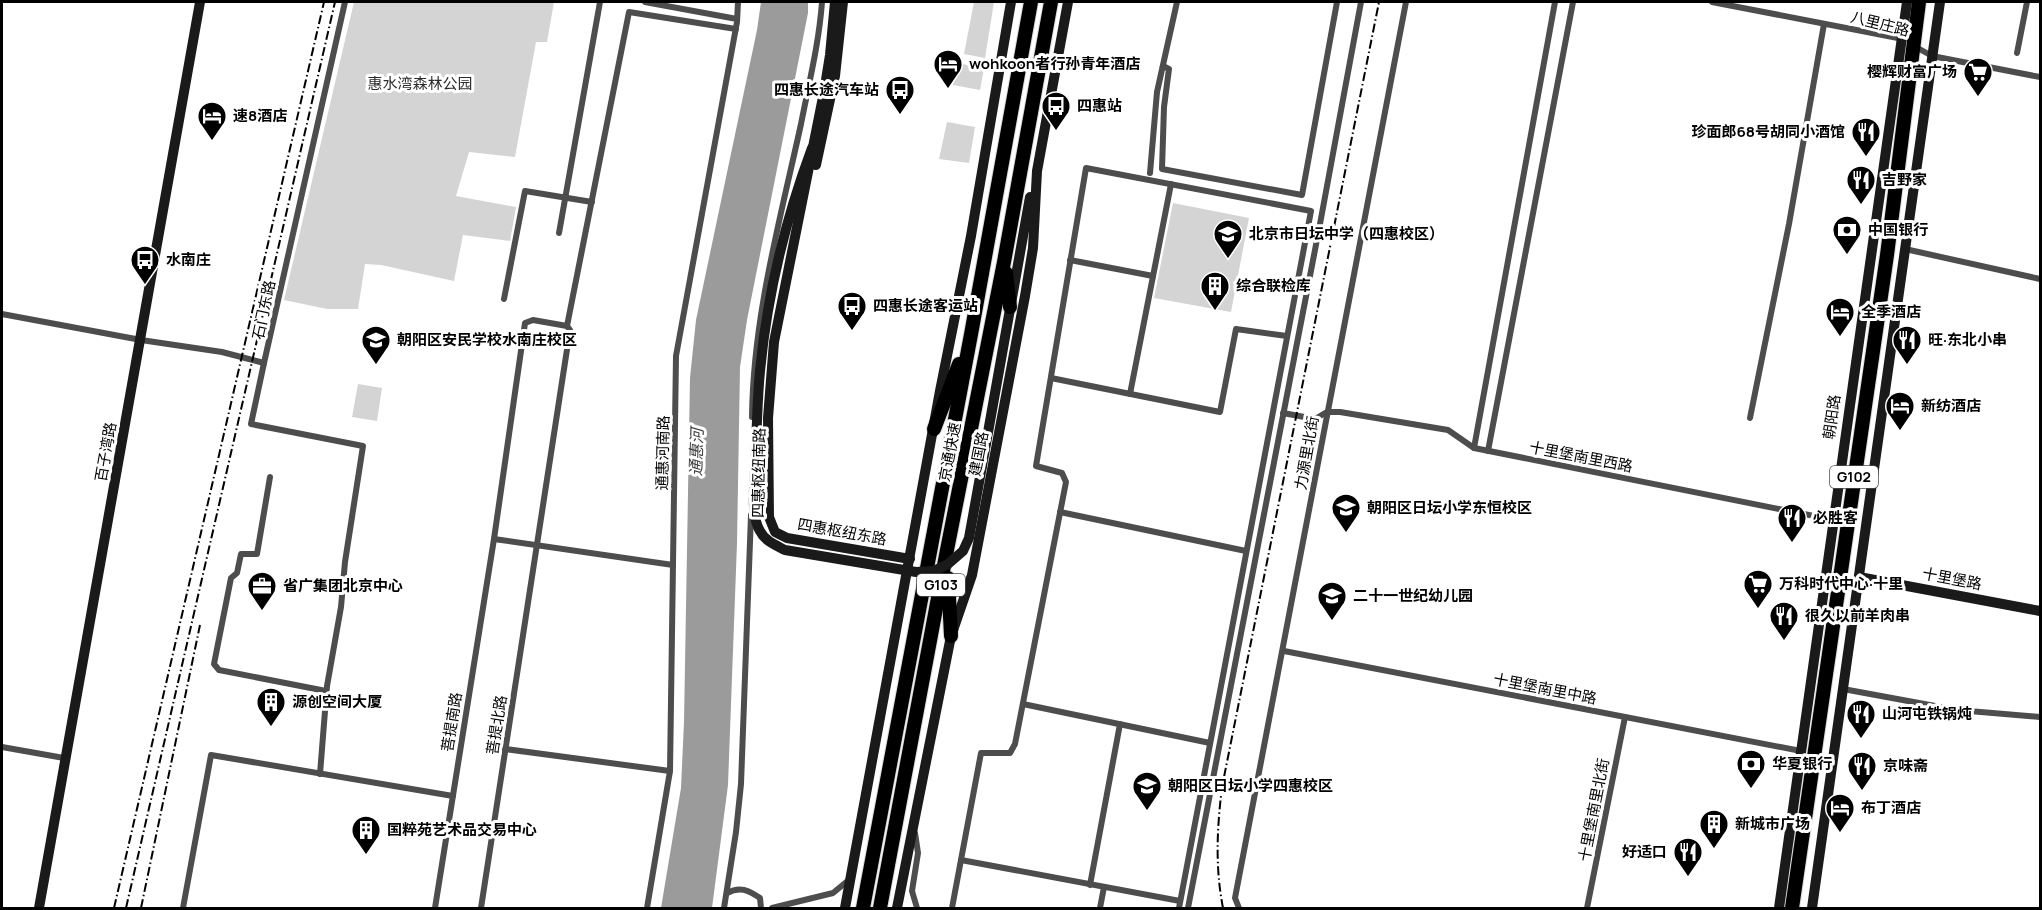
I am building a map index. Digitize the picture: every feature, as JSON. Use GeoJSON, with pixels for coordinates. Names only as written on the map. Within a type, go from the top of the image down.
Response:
{"type":"FeatureCollection","features":[{"type":"Feature","properties":{"kind":"highway","name":"朝阳路"},"geometry":{"type":"LineString","coordinates":[[1800,909],[1917,47],[1919,2]]}},
{"type":"Feature","properties":{"kind":"highway","name":"朝阳路"},"geometry":{"type":"LineString","coordinates":[[1792,909],[1917,47],[1927,2]]}},
{"type":"Feature","properties":{"kind":"highway","name":"京通快速"},"geometry":{"type":"LineString","coordinates":[[863,909],[972,329],[1030,3]]}},
{"type":"Feature","properties":{"kind":"highway","name":"京通快速"},"geometry":{"type":"LineString","coordinates":[[880,909],[946,555],[1004,262],[1050,6]]}},
{"type":"Feature","properties":{"kind":"highway"},"geometry":{"type":"LineString","coordinates":[[1004,262],[1010,307]]}},
{"type":"Feature","properties":{"kind":"highway"},"geometry":{"type":"LineString","coordinates":[[934,429],[972,329]]}},
{"type":"Feature","properties":{"kind":"highway"},"geometry":{"type":"LineString","coordinates":[[946,555],[951,636]]}},
{"type":"Feature","properties":{"kind":"street","name":"百子湾路"},"geometry":{"type":"LineString","coordinates":[[39,909],[200,2]]}},
{"type":"Feature","properties":{"kind":"street","name":"石门东路"},"geometry":{"type":"LineString","coordinates":[[2,314],[141,340],[222,352],[264,363],[345,2]]}},
{"type":"Feature","properties":{"kind":"street"},"geometry":{"type":"LineString","coordinates":[[559,233],[600,2]]}},
{"type":"Feature","properties":{"kind":"street"},"geometry":{"type":"LineString","coordinates":[[645,2],[737,19]]}},
{"type":"Feature","properties":{"kind":"street","name":"通惠河南路"},"geometry":{"type":"LineString","coordinates":[[647,909],[670,771],[676,356],[736,29],[738,2]]}},
{"type":"Feature","properties":{"kind":"street"},"geometry":{"type":"LineString","coordinates":[[724,909],[741,784],[750,574],[752,394],[757,342],[767,279],[812,68],[822,2]]}},
{"type":"Feature","properties":{"kind":"street","name":"四惠枢纽南路"},"geometry":{"type":"LineString","coordinates":[[772,527],[769,517],[768,418],[771,366],[778,318],[830,55],[835,2]]}},
{"type":"Feature","properties":{"kind":"street","name":"四惠枢纽南路"},"geometry":{"type":"LineString","coordinates":[[772,527],[775,515],[775,412],[778,362],[791,285],[835,76],[843,2]]}},
{"type":"Feature","properties":{"kind":"street"},"geometry":{"type":"LineString","coordinates":[[845,909],[940,391],[971,236],[1011,2]]}},
{"type":"Feature","properties":{"kind":"street","name":"建国路"},"geometry":{"type":"LineString","coordinates":[[897,909],[951,636],[972,575],[1023,308],[1033,248],[1037,171],[1068,2]]}},
{"type":"Feature","properties":{"kind":"street"},"geometry":{"type":"LineString","coordinates":[[1150,173],[1157,92],[1177,2]]}},
{"type":"Feature","properties":{"kind":"street"},"geometry":{"type":"LineString","coordinates":[[1163,66],[1169,69],[1164,107],[1162,169],[1302,195],[1337,2]]}},
{"type":"Feature","properties":{"kind":"street"},"geometry":{"type":"LineString","coordinates":[[1188,909],[1361,2]]}},
{"type":"Feature","properties":{"kind":"street","name":"力源里北街"},"geometry":{"type":"LineString","coordinates":[[1239,909],[1235,898],[1284,651],[1327,412],[1406,2]]}},
{"type":"Feature","properties":{"kind":"street"},"geometry":{"type":"LineString","coordinates":[[1474,448],[1555,2]]}},
{"type":"Feature","properties":{"kind":"street"},"geometry":{"type":"LineString","coordinates":[[1488,451],[1573,2]]}},
{"type":"Feature","properties":{"kind":"street","name":"八里庄路"},"geometry":{"type":"LineString","coordinates":[[1712,2],[1824,24],[2040,76]]}},
{"type":"Feature","properties":{"kind":"street","name":"朝阳路"},"geometry":{"type":"LineString","coordinates":[[1812,909],[1905,249],[1917,47],[1907,2]]}},
{"type":"Feature","properties":{"kind":"street","name":"朝阳路"},"geometry":{"type":"LineString","coordinates":[[1779,909],[1834,520],[1917,47],[1940,2]]}},
{"type":"Feature","properties":{"kind":"street"},"geometry":{"type":"LineString","coordinates":[[2017,53],[2027,2]]}},
{"type":"Feature","properties":{"kind":"street","name":"菩提北路"},"geometry":{"type":"LineString","coordinates":[[482,909],[570,330],[567,326],[629,12],[736,29]]}},
{"type":"Feature","properties":{"kind":"street"},"geometry":{"type":"LineString","coordinates":[[1750,418],[1789,224],[1824,24]]}},
{"type":"Feature","properties":{"kind":"street"},"geometry":{"type":"LineString","coordinates":[[812,148],[796,190],[764,335],[758,401],[755,519],[760,532],[771,543],[785,549],[916,572],[934,571],[948,564],[963,551],[969,538],[1032,188],[1037,171]]}},
{"type":"Feature","properties":{"kind":"street"},"geometry":{"type":"LineString","coordinates":[[952,909],[961,860],[981,753],[1010,753],[1015,744],[1066,482],[1062,473],[1036,466],[1086,168],[1311,211],[1180,905],[1104,887],[961,860]]}},
{"type":"Feature","properties":{"kind":"street"},"geometry":{"type":"LineString","coordinates":[[1130,394],[1171,184]]}},
{"type":"Feature","properties":{"kind":"street"},"geometry":{"type":"LineString","coordinates":[[504,299],[525,191],[592,202]]}},
{"type":"Feature","properties":{"kind":"street"},"geometry":{"type":"LineString","coordinates":[[1905,249],[2040,279]]}},
{"type":"Feature","properties":{"kind":"street"},"geometry":{"type":"LineString","coordinates":[[1070,260],[1153,276]]}},
{"type":"Feature","properties":{"kind":"street","name":"菩提南路"},"geometry":{"type":"LineString","coordinates":[[435,909],[494,539],[525,323],[533,320],[567,326]]}},
{"type":"Feature","properties":{"kind":"street"},"geometry":{"type":"LineString","coordinates":[[1051,378],[1220,412],[1236,329],[1287,336]]}},
{"type":"Feature","properties":{"kind":"street"},"geometry":{"type":"LineString","coordinates":[[264,363],[251,424],[363,446],[345,562],[341,607],[326,691],[320,774]]}},
{"type":"Feature","properties":{"kind":"street","name":"十里堡南里西路"},"geometry":{"type":"LineString","coordinates":[[1283,413],[1316,419],[1327,412],[1340,412],[1448,430],[1474,448],[1834,520]]}},
{"type":"Feature","properties":{"kind":"street"},"geometry":{"type":"LineString","coordinates":[[270,477],[257,554],[241,554],[237,573],[231,578],[214,664],[219,670],[326,691]]}},
{"type":"Feature","properties":{"kind":"street"},"geometry":{"type":"LineString","coordinates":[[1060,512],[1246,551]]}},
{"type":"Feature","properties":{"kind":"street","name":"四惠枢纽东路"},"geometry":{"type":"LineString","coordinates":[[772,527],[787,538],[910,559]]}},
{"type":"Feature","properties":{"kind":"street"},"geometry":{"type":"LineString","coordinates":[[494,539],[673,565]]}},
{"type":"Feature","properties":{"kind":"street","name":"十里堡路"},"geometry":{"type":"LineString","coordinates":[[1859,578],[2040,611]]}},
{"type":"Feature","properties":{"kind":"street","name":"十里堡南里中路"},"geometry":{"type":"LineString","coordinates":[[1284,651],[1801,752]]}},
{"type":"Feature","properties":{"kind":"street"},"geometry":{"type":"LineString","coordinates":[[1843,689],[1957,710],[2040,717]]}},
{"type":"Feature","properties":{"kind":"street"},"geometry":{"type":"LineString","coordinates":[[1023,704],[1210,742]]}},
{"type":"Feature","properties":{"kind":"street","name":"十里堡南里北街"},"geometry":{"type":"LineString","coordinates":[[1587,909],[1625,717]]}},
{"type":"Feature","properties":{"kind":"street"},"geometry":{"type":"LineString","coordinates":[[1090,885],[1120,724]]}},
{"type":"Feature","properties":{"kind":"street"},"geometry":{"type":"LineString","coordinates":[[2,747],[64,758]]}},
{"type":"Feature","properties":{"kind":"street"},"geometry":{"type":"LineString","coordinates":[[506,749],[670,771]]}},
{"type":"Feature","properties":{"kind":"street"},"geometry":{"type":"LineString","coordinates":[[183,909],[211,755],[453,796]]}},
{"type":"Feature","properties":{"kind":"street"},"geometry":{"type":"LineString","coordinates":[[913,824],[918,853],[912,891],[917,909]]}},
{"type":"Feature","properties":{"kind":"street"},"geometry":{"type":"LineString","coordinates":[[772,909],[833,893],[851,879]]}},
{"type":"Feature","properties":{"kind":"street"},"geometry":{"type":"LineString","coordinates":[[1100,909],[1104,887]]}},
{"type":"Feature","properties":{"kind":"street"},"geometry":{"type":"LineString","coordinates":[[727,893],[735,888],[748,890],[760,898],[761,909]]}},
{"type":"Feature","properties":{"kind":"green space","name":"惠水湾森林公园"},"geometry":{"type":"Polygon","coordinates":[[[354,2],[554,2],[547,42],[536,42],[515,157],[469,152],[456,196],[516,207],[510,241],[463,235],[454,281],[381,265],[365,264],[358,309],[327,309],[284,300],[354,2]]]}},
{"type":"Feature","properties":{"kind":"green space"},"geometry":{"type":"Polygon","coordinates":[[[974,2],[994,2],[985,58],[964,54],[974,2]]]}},
{"type":"Feature","properties":{"kind":"green space"},"geometry":{"type":"Polygon","coordinates":[[[956,59],[962,64],[984,68],[980,90],[953,85],[956,59]]]}},
{"type":"Feature","properties":{"kind":"green space"},"geometry":{"type":"Polygon","coordinates":[[[947,122],[975,127],[969,163],[939,159],[947,122]]]}},
{"type":"Feature","properties":{"kind":"green space"},"geometry":{"type":"Polygon","coordinates":[[[1173,203],[1249,218],[1231,312],[1154,298],[1173,203]]]}},
{"type":"Feature","properties":{"kind":"green space"},"geometry":{"type":"Polygon","coordinates":[[[358,384],[382,388],[377,421],[352,417],[358,384]]]}},
{"type":"Feature","properties":{"kind":"water","name":"通惠河"},"geometry":{"type":"Polygon","coordinates":[[[761,2],[808,2],[808,13],[747,320],[740,367],[737,543],[728,785],[712,908],[661,908],[681,788],[690,378],[696,320],[761,2]]]}},
{"type":"Feature","properties":{"kind":"railway"},"geometry":{"type":"LineString","coordinates":[[114,908],[324,2]]}},
{"type":"Feature","properties":{"kind":"railway"},"geometry":{"type":"LineString","coordinates":[[126,908],[335,2]]}},
{"type":"Feature","properties":{"kind":"railway"},"geometry":{"type":"LineString","coordinates":[[1223,908],[1218,848],[1222,787],[1379,2]]}},
{"type":"Feature","properties":{"kind":"railway"},"geometry":{"type":"LineString","coordinates":[[141,908],[200,625]]}},
{"type":"Feature","properties":{"kind":"place","name":"wohkoon者行孙青年酒店"},"geometry":{"type":"Point","coordinates":[948,90]}},
{"type":"Feature","properties":{"kind":"place","name":"樱辉财富广场"},"geometry":{"type":"Point","coordinates":[1978,98]}},
{"type":"Feature","properties":{"kind":"place","name":"四惠长途汽车站"},"geometry":{"type":"Point","coordinates":[900,116]}},
{"type":"Feature","properties":{"kind":"place","name":"四惠站"},"geometry":{"type":"Point","coordinates":[1056,132]}},
{"type":"Feature","properties":{"kind":"place","name":"速8酒店"},"geometry":{"type":"Point","coordinates":[212,142]}},
{"type":"Feature","properties":{"kind":"place","name":"珍面郎68号胡同小酒馆"},"geometry":{"type":"Point","coordinates":[1866,158]}},
{"type":"Feature","properties":{"kind":"place","name":"吉野家"},"geometry":{"type":"Point","coordinates":[1861,206]}},
{"type":"Feature","properties":{"kind":"place","name":"中国银行"},"geometry":{"type":"Point","coordinates":[1847,256]}},
{"type":"Feature","properties":{"kind":"place","name":"北京市日坛中学（四惠校区）"},"geometry":{"type":"Point","coordinates":[1228,260]}},
{"type":"Feature","properties":{"kind":"place","name":"水南庄"},"geometry":{"type":"Point","coordinates":[145,286]}},
{"type":"Feature","properties":{"kind":"place","name":"综合联检库"},"geometry":{"type":"Point","coordinates":[1215,312]}},
{"type":"Feature","properties":{"kind":"place","name":"四惠长途客运站"},"geometry":{"type":"Point","coordinates":[852,332]}},
{"type":"Feature","properties":{"kind":"place","name":"全季酒店"},"geometry":{"type":"Point","coordinates":[1840,338]}},
{"type":"Feature","properties":{"kind":"place","name":"朝阳区安民学校水南庄校区"},"geometry":{"type":"Point","coordinates":[376,366]}},
{"type":"Feature","properties":{"kind":"place","name":"旺·东北小串"},"geometry":{"type":"Point","coordinates":[1907,366]}},
{"type":"Feature","properties":{"kind":"place","name":"新纺酒店"},"geometry":{"type":"Point","coordinates":[1900,432]}},
{"type":"Feature","properties":{"kind":"place","name":"朝阳区日坛小学东恒校区"},"geometry":{"type":"Point","coordinates":[1346,534]}},
{"type":"Feature","properties":{"kind":"place","name":"必胜客"},"geometry":{"type":"Point","coordinates":[1792,544]}},
{"type":"Feature","properties":{"kind":"place","name":"万科时代中心·十里"},"geometry":{"type":"Point","coordinates":[1758,610]}},
{"type":"Feature","properties":{"kind":"place","name":"省广集团北京中心"},"geometry":{"type":"Point","coordinates":[262,612]}},
{"type":"Feature","properties":{"kind":"place","name":"二十一世纪幼儿园"},"geometry":{"type":"Point","coordinates":[1332,622]}},
{"type":"Feature","properties":{"kind":"place","name":"很久以前羊肉串"},"geometry":{"type":"Point","coordinates":[1784,642]}},
{"type":"Feature","properties":{"kind":"place","name":"源创空间大厦"},"geometry":{"type":"Point","coordinates":[271,728]}},
{"type":"Feature","properties":{"kind":"place","name":"山河屯铁锅炖"},"geometry":{"type":"Point","coordinates":[1861,740]}},
{"type":"Feature","properties":{"kind":"place","name":"华夏银行"},"geometry":{"type":"Point","coordinates":[1751,790]}},
{"type":"Feature","properties":{"kind":"place","name":"京味斋"},"geometry":{"type":"Point","coordinates":[1862,792]}},
{"type":"Feature","properties":{"kind":"place","name":"朝阳区日坛小学四惠校区"},"geometry":{"type":"Point","coordinates":[1147,812]}},
{"type":"Feature","properties":{"kind":"place","name":"布丁酒店"},"geometry":{"type":"Point","coordinates":[1840,834]}},
{"type":"Feature","properties":{"kind":"place","name":"新城市广场"},"geometry":{"type":"Point","coordinates":[1714,850]}},
{"type":"Feature","properties":{"kind":"place","name":"国粹苑艺术品交易中心"},"geometry":{"type":"Point","coordinates":[366,856]}},
{"type":"Feature","properties":{"kind":"place","name":"好适口"},"geometry":{"type":"Point","coordinates":[1688,878]}}]}
